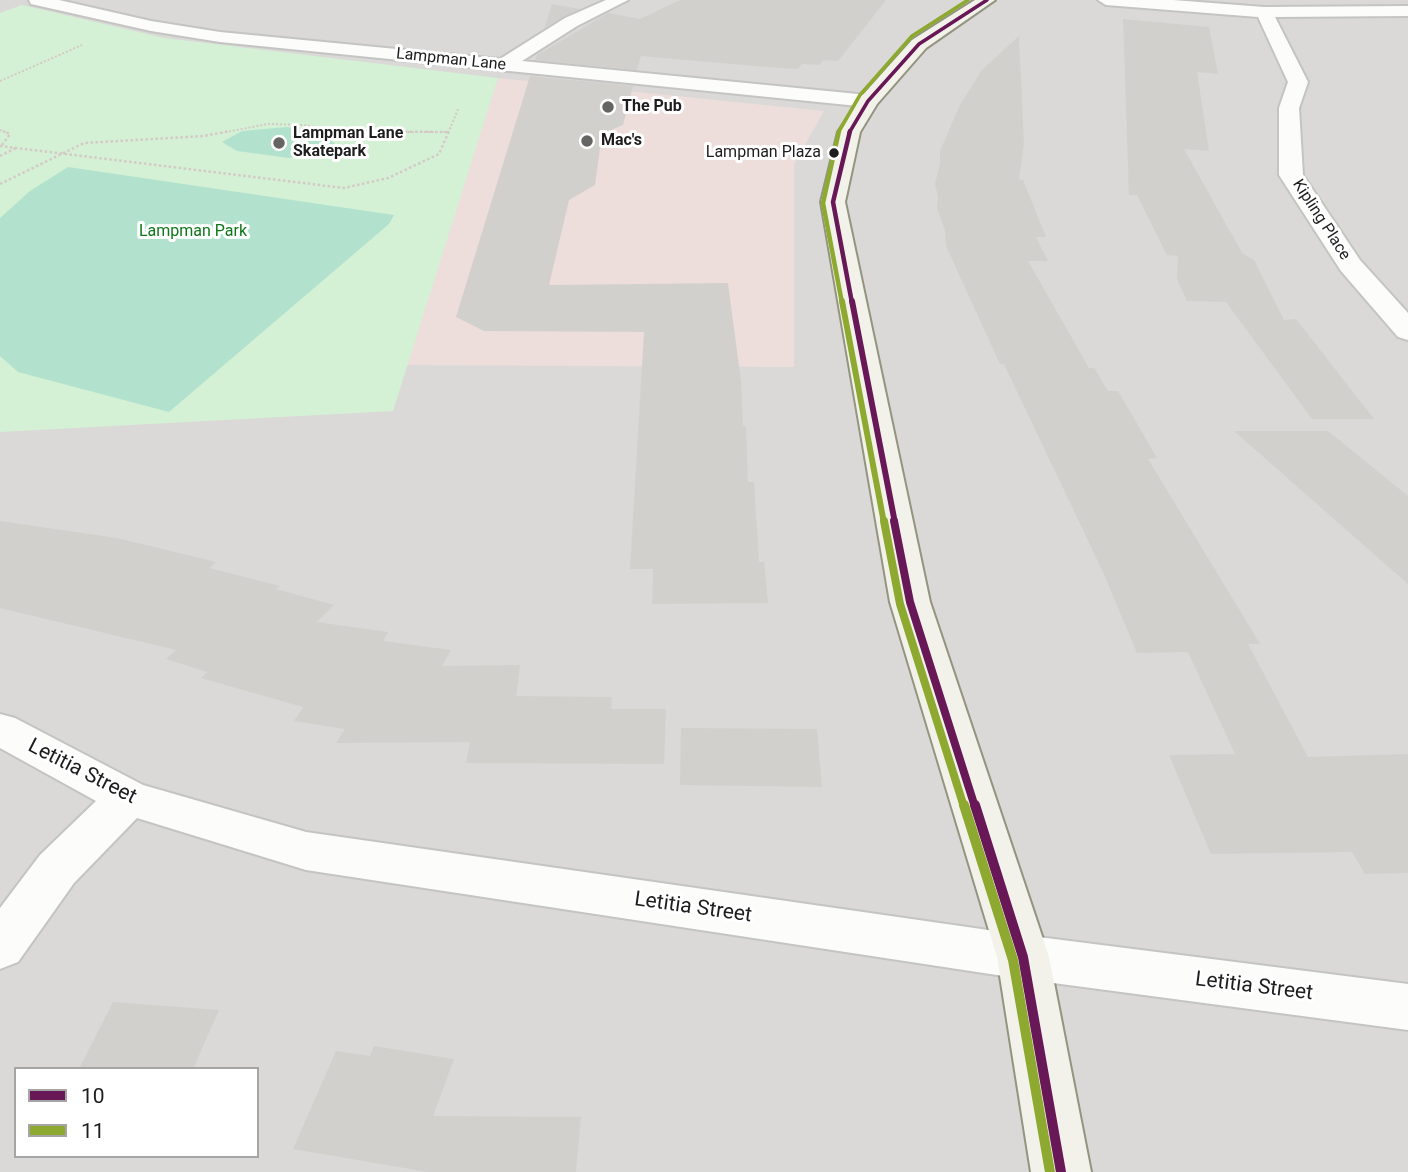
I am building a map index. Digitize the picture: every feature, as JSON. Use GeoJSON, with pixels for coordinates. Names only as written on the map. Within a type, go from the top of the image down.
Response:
{"type":"FeatureCollection","features":[{"type":"Feature","properties":{"kind":"street","name":"Lampman Lane"},"geometry":{"type":"LineString","coordinates":[[37,0],[143,24],[220,37],[869,102]]}},
{"type":"Feature","properties":{"kind":"street"},"geometry":{"type":"LineString","coordinates":[[503,65],[571,22],[620,0]]}},
{"type":"Feature","properties":{"kind":"street"},"geometry":{"type":"LineString","coordinates":[[987,0],[919,44],[869,102],[849,132],[833,202],[910,601],[1023,957],[1060,1172]]}},
{"type":"Feature","properties":{"kind":"street"},"geometry":{"type":"LineString","coordinates":[[1106,0],[1264,12],[1408,11]]}},
{"type":"Feature","properties":{"kind":"street","name":"Kipling Place"},"geometry":{"type":"LineString","coordinates":[[1264,12],[1298,82],[1289,108],[1291,175],[1350,265],[1408,331]]}},
{"type":"Feature","properties":{"kind":"street","name":"Letitia Street"},"geometry":{"type":"LineString","coordinates":[[0,729],[128,799],[306,852],[1023,957],[1408,1007]]}},
{"type":"Feature","properties":{"kind":"street"},"geometry":{"type":"LineString","coordinates":[[0,947],[57,869],[128,799]]}},
{"type":"Feature","properties":{"kind":"path"},"geometry":{"type":"LineString","coordinates":[[0,80],[89,42],[143,24]]}},
{"type":"Feature","properties":{"kind":"path"},"geometry":{"type":"LineString","coordinates":[[0,130],[10,134],[1,146],[344,188],[388,178],[439,154],[459,107]]}},
{"type":"Feature","properties":{"kind":"path"},"geometry":{"type":"LineString","coordinates":[[0,184],[84,143],[204,136],[268,124],[303,125],[352,132],[447,132]]}},
{"type":"Feature","properties":{"kind":"path"},"geometry":{"type":"LineString","coordinates":[[0,156],[16,148]]}},
{"type":"Feature","properties":{"kind":"shaded area"},"geometry":{"type":"Polygon","coordinates":[[[0,0],[1408,0],[1408,1172],[0,1172],[0,0]]]}},
{"type":"Feature","properties":{"kind":"shaded area"},"geometry":{"type":"Polygon","coordinates":[[[498,78],[824,111],[794,164],[794,367],[405,365],[498,78]]]}},
{"type":"Feature","properties":{"kind":"green space","name":"Lampman Park"},"geometry":{"type":"Polygon","coordinates":[[[22,5],[164,38],[498,78],[393,411],[0,432],[0,13],[22,5]]]}},
{"type":"Feature","properties":{"kind":"green space","name":"Lampman Lane Skatepark"},"geometry":{"type":"Polygon","coordinates":[[[287,127],[326,134],[336,145],[314,155],[289,158],[237,151],[222,142],[242,131],[287,127]]]}},
{"type":"Feature","properties":{"kind":"green space"},"geometry":{"type":"Polygon","coordinates":[[[68,167],[394,215],[389,224],[169,412],[18,372],[0,356],[0,218],[30,191],[68,167]]]}},
{"type":"Feature","properties":{"kind":"building"},"geometry":{"type":"Polygon","coordinates":[[[680,0],[886,0],[838,61],[824,60],[819,65],[802,64],[798,69],[641,56],[637,70],[535,60],[537,55],[608,13],[640,19],[680,0]]]}},
{"type":"Feature","properties":{"kind":"building"},"geometry":{"type":"Polygon","coordinates":[[[552,4],[580,9],[545,27],[552,4]]]}},
{"type":"Feature","properties":{"kind":"building"},"geometry":{"type":"Polygon","coordinates":[[[1123,19],[1209,27],[1218,74],[1197,72],[1209,151],[1184,149],[1242,253],[1254,260],[1284,320],[1296,319],[1374,419],[1312,419],[1226,302],[1187,301],[1177,279],[1178,256],[1167,255],[1137,195],[1129,195],[1123,19]]]}},
{"type":"Feature","properties":{"kind":"building"},"geometry":{"type":"Polygon","coordinates":[[[1019,36],[1024,144],[1019,180],[1023,180],[1046,237],[1036,237],[1048,261],[1028,261],[1089,368],[1094,368],[1108,391],[1118,391],[1157,458],[1148,459],[1260,644],[1248,644],[1308,757],[1408,754],[1408,873],[1365,874],[1352,852],[1211,854],[1169,755],[1235,754],[1188,652],[1137,653],[1103,572],[1004,364],[1000,364],[946,246],[945,231],[937,208],[935,184],[940,151],[960,105],[982,70],[1019,36]]]}},
{"type":"Feature","properties":{"kind":"building"},"geometry":{"type":"Polygon","coordinates":[[[530,76],[633,86],[623,125],[602,134],[595,185],[569,200],[549,285],[728,283],[741,381],[743,426],[746,426],[748,482],[754,482],[759,562],[764,562],[768,603],[652,604],[653,569],[630,569],[644,332],[484,331],[456,317],[530,76]]]}},
{"type":"Feature","properties":{"kind":"building"},"geometry":{"type":"Polygon","coordinates":[[[1234,431],[1328,431],[1408,496],[1408,584],[1234,431]]]}},
{"type":"Feature","properties":{"kind":"building"},"geometry":{"type":"Polygon","coordinates":[[[0,521],[117,538],[216,562],[210,568],[280,586],[276,589],[334,605],[317,622],[388,632],[383,641],[451,650],[442,666],[520,665],[516,696],[612,697],[611,709],[666,709],[664,764],[466,763],[470,742],[336,743],[345,729],[294,721],[303,707],[201,678],[207,672],[166,659],[176,650],[0,608],[0,521]]]}},
{"type":"Feature","properties":{"kind":"building"},"geometry":{"type":"Polygon","coordinates":[[[681,728],[817,729],[822,787],[680,785],[681,728]]]}},
{"type":"Feature","properties":{"kind":"building"},"geometry":{"type":"Polygon","coordinates":[[[113,1002],[219,1010],[194,1067],[80,1067],[113,1002]]]}},
{"type":"Feature","properties":{"kind":"building"},"geometry":{"type":"Polygon","coordinates":[[[374,1046],[454,1059],[433,1116],[581,1117],[576,1172],[428,1172],[293,1149],[336,1051],[370,1056],[374,1046]]]}},
{"type":"Feature","properties":{"kind":"transit line","name":"11"},"geometry":{"type":"LineString","coordinates":[[968,0],[912,36],[860,95],[839,129],[823,203],[900,604],[1013,960],[1050,1172]]}},
{"type":"Feature","properties":{"kind":"transit line","name":"10"},"geometry":{"type":"LineString","coordinates":[[987,0],[919,44],[868,101],[849,132],[833,202],[910,602],[1023,957],[1061,1172]]}},
{"type":"Feature","properties":{"kind":"place","name":"The Pub"},"geometry":{"type":"Point","coordinates":[608,107]}},
{"type":"Feature","properties":{"kind":"place","name":"Mac's"},"geometry":{"type":"Point","coordinates":[587,141]}},
{"type":"Feature","properties":{"kind":"place","name":"Lampman Lane Skatepark"},"geometry":{"type":"Point","coordinates":[279,143]}},
{"type":"Feature","properties":{"kind":"place","name":"Lampman Plaza"},"geometry":{"type":"Point","coordinates":[834,153]}}]}
